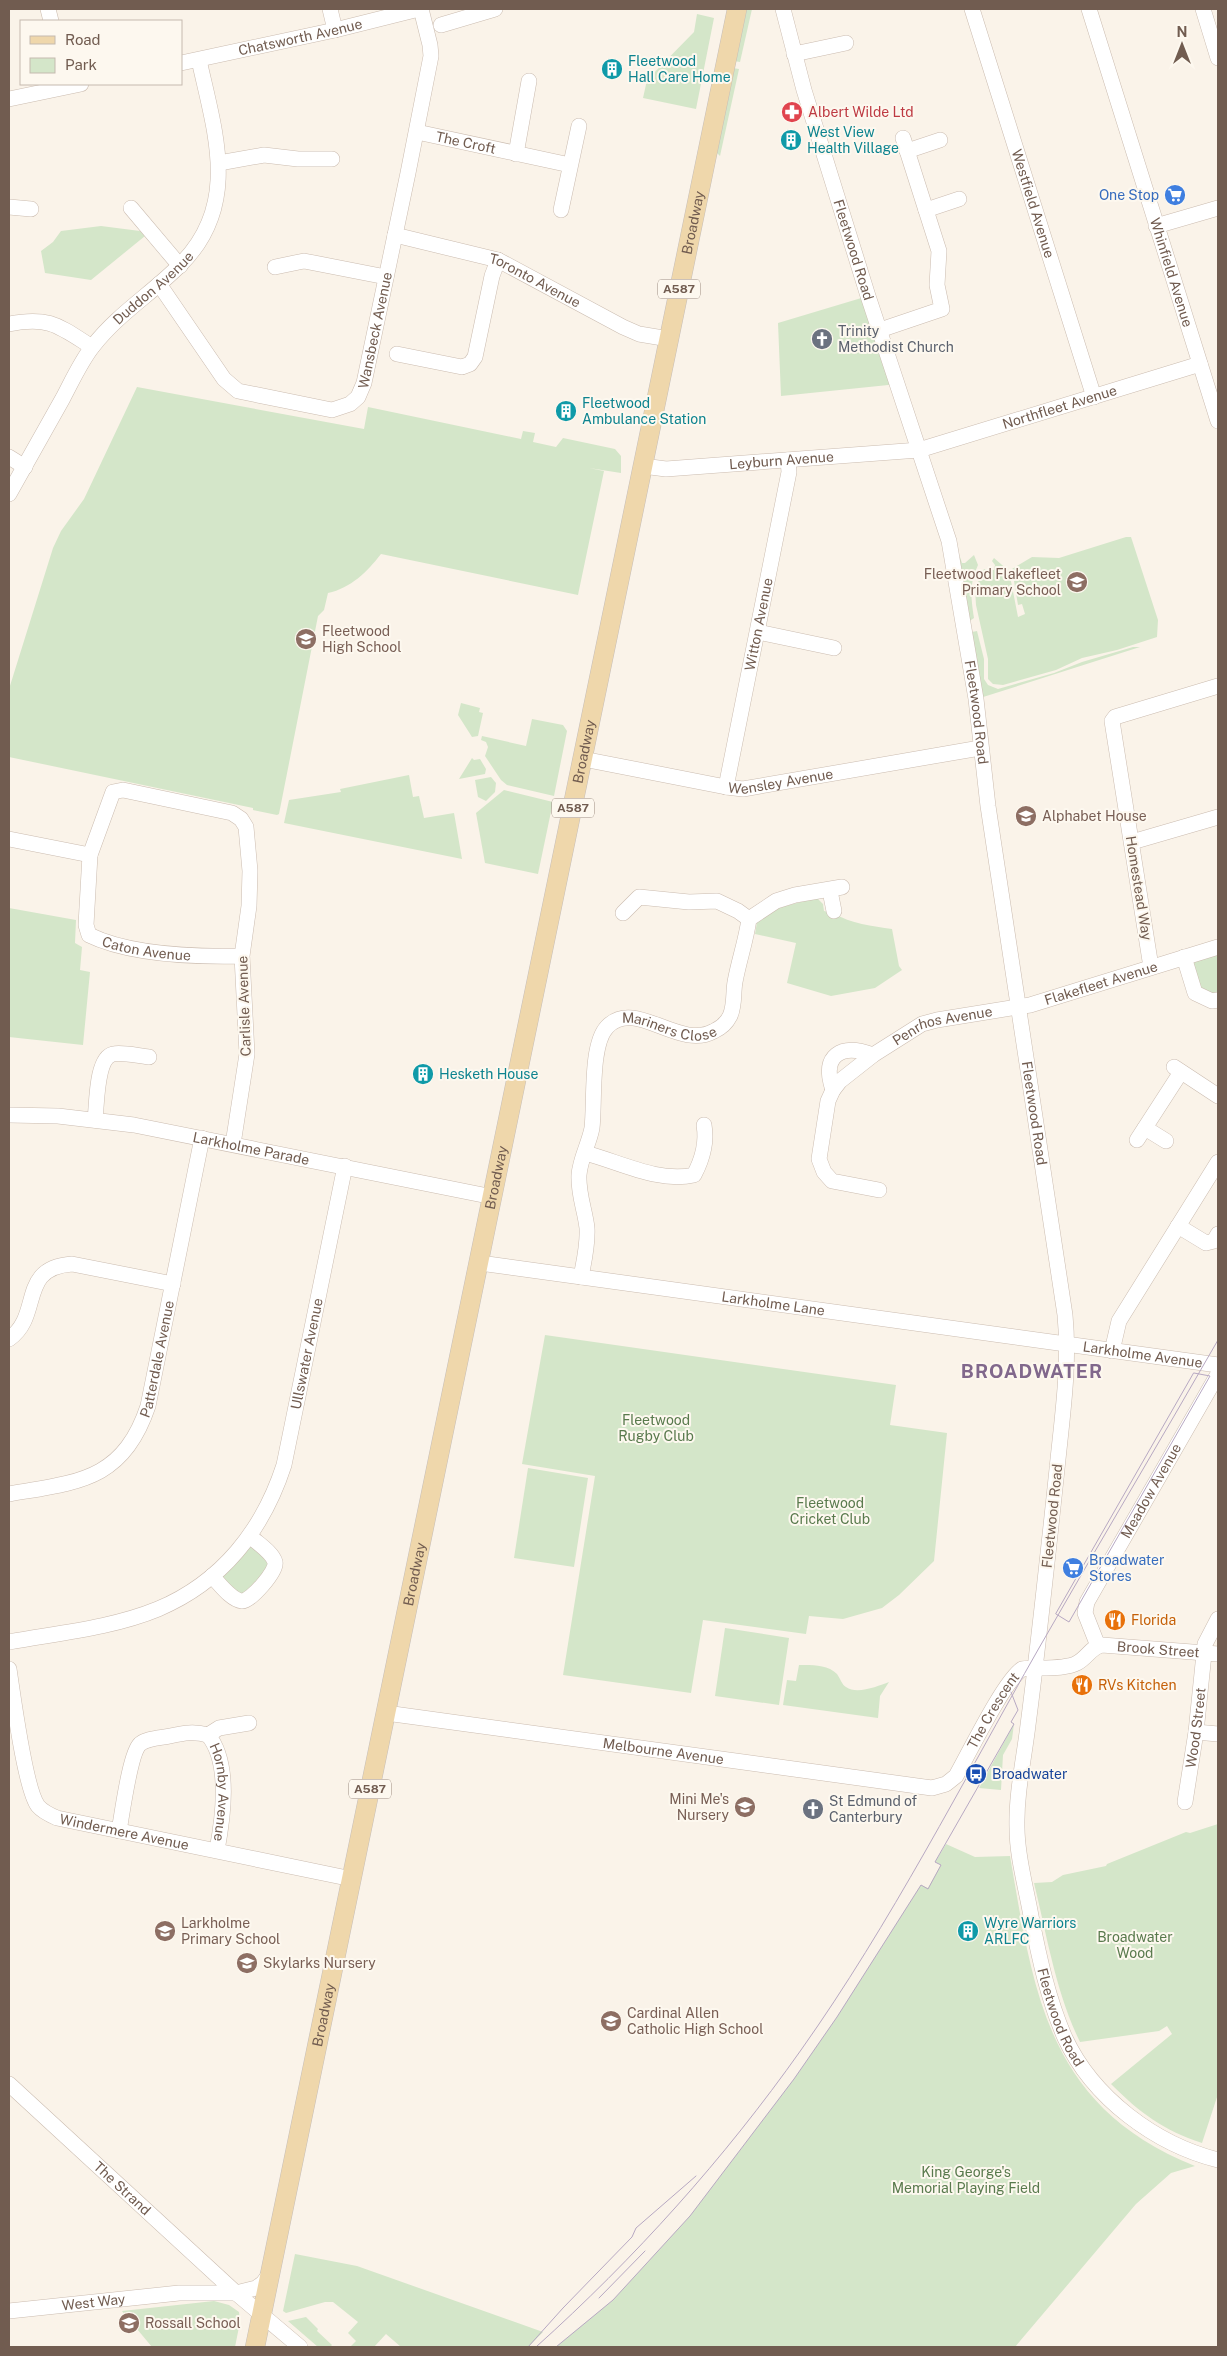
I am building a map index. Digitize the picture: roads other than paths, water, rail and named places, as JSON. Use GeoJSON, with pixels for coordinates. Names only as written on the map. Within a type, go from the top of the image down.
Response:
{"type":"FeatureCollection","features":[{"type":"Feature","properties":{"kind":"main road","name":"Broadway"},"geometry":{"type":"LineString","coordinates":[[255,2347],[272,2272],[669,339],[733,9]]}},
{"type":"Feature","properties":{"kind":"street"},"geometry":{"type":"LineString","coordinates":[[330,9],[335,30]]}},
{"type":"Feature","properties":{"kind":"street","name":"Chatsworth Avenue"},"geometry":{"type":"LineString","coordinates":[[182,63],[335,30],[420,9]]}},
{"type":"Feature","properties":{"kind":"street","name":"Wansbeck Avenue"},"geometry":{"type":"LineString","coordinates":[[159,284],[230,386],[247,394],[332,410],[350,404],[358,397],[362,389],[417,132],[430,56],[430,45],[420,9]]}},
{"type":"Feature","properties":{"kind":"street"},"geometry":{"type":"LineString","coordinates":[[441,25],[492,9]]}},
{"type":"Feature","properties":{"kind":"street","name":"Fleetwood Road"},"geometry":{"type":"LineString","coordinates":[[782,9],[794,54],[880,330],[949,540],[976,699],[980,748],[1065,1315],[1068,1345],[1035,1668],[1018,1799],[1017,1835],[1034,1931],[1055,2013],[1066,2040],[1094,2082],[1120,2108],[1156,2134],[1180,2148],[1218,2160]]}},
{"type":"Feature","properties":{"kind":"street","name":"Westfield Avenue"},"geometry":{"type":"LineString","coordinates":[[972,9],[1094,397]]}},
{"type":"Feature","properties":{"kind":"street","name":"Whinfield Avenue"},"geometry":{"type":"LineString","coordinates":[[1089,9],[1218,421]]}},
{"type":"Feature","properties":{"kind":"street"},"geometry":{"type":"LineString","coordinates":[[1203,9],[1218,58]]}},
{"type":"Feature","properties":{"kind":"street"},"geometry":{"type":"LineString","coordinates":[[794,54],[846,43]]}},
{"type":"Feature","properties":{"kind":"street","name":"Duddon Avenue"},"geometry":{"type":"LineString","coordinates":[[9,494],[92,347],[118,318],[180,266],[199,242],[208,225],[218,194],[219,163],[199,60]]}},
{"type":"Feature","properties":{"kind":"street","name":"The Croft"},"geometry":{"type":"LineString","coordinates":[[516,154],[529,81]]}},
{"type":"Feature","properties":{"kind":"street"},"geometry":{"type":"LineString","coordinates":[[9,99],[65,85]]}},
{"type":"Feature","properties":{"kind":"street"},"geometry":{"type":"LineString","coordinates":[[561,210],[579,126]]}},
{"type":"Feature","properties":{"kind":"street","name":"The Croft"},"geometry":{"type":"LineString","coordinates":[[417,132],[570,165]]}},
{"type":"Feature","properties":{"kind":"street"},"geometry":{"type":"LineString","coordinates":[[880,330],[942,310],[937,284],[939,251],[905,144],[940,140]]}},
{"type":"Feature","properties":{"kind":"street"},"geometry":{"type":"LineString","coordinates":[[219,163],[264,155],[298,160],[332,159]]}},
{"type":"Feature","properties":{"kind":"street"},"geometry":{"type":"LineString","coordinates":[[926,210],[959,199]]}},
{"type":"Feature","properties":{"kind":"street"},"geometry":{"type":"LineString","coordinates":[[9,207],[31,209]]}},
{"type":"Feature","properties":{"kind":"street"},"geometry":{"type":"LineString","coordinates":[[131,208],[180,266]]}},
{"type":"Feature","properties":{"kind":"street"},"geometry":{"type":"LineString","coordinates":[[1156,226],[1218,208]]}},
{"type":"Feature","properties":{"kind":"street","name":"Toronto Avenue"},"geometry":{"type":"LineString","coordinates":[[395,235],[498,260],[623,327],[639,334],[669,339]]}},
{"type":"Feature","properties":{"kind":"street"},"geometry":{"type":"LineString","coordinates":[[396,354],[462,367],[470,364],[475,357],[492,276],[498,260]]}},
{"type":"Feature","properties":{"kind":"street"},"geometry":{"type":"LineString","coordinates":[[275,267],[304,262],[386,277]]}},
{"type":"Feature","properties":{"kind":"street"},"geometry":{"type":"LineString","coordinates":[[9,324],[38,320],[51,323],[61,327],[92,347]]}},
{"type":"Feature","properties":{"kind":"street","name":"Northfleet Avenue"},"geometry":{"type":"LineString","coordinates":[[919,450],[1200,364]]}},
{"type":"Feature","properties":{"kind":"street","name":"Leyburn Avenue"},"geometry":{"type":"LineString","coordinates":[[643,466],[666,469],[919,450]]}},
{"type":"Feature","properties":{"kind":"street"},"geometry":{"type":"LineString","coordinates":[[9,457],[24,467]]}},
{"type":"Feature","properties":{"kind":"street","name":"Witton Avenue"},"geometry":{"type":"LineString","coordinates":[[726,787],[789,472],[788,460]]}},
{"type":"Feature","properties":{"kind":"street"},"geometry":{"type":"LineString","coordinates":[[758,632],[834,648]]}},
{"type":"Feature","properties":{"kind":"street","name":"Homestead Way"},"geometry":{"type":"LineString","coordinates":[[1152,967],[1112,721],[1115,717],[1218,686]]}},
{"type":"Feature","properties":{"kind":"street","name":"Wensley Avenue"},"geometry":{"type":"LineString","coordinates":[[583,759],[726,787],[743,788],[980,748]]}},
{"type":"Feature","properties":{"kind":"street","name":"Caton Avenue"},"geometry":{"type":"LineString","coordinates":[[242,956],[168,954],[103,942],[89,934],[86,925],[90,856],[113,792],[122,790],[232,813],[241,819],[246,827],[248,837]]}},
{"type":"Feature","properties":{"kind":"street"},"geometry":{"type":"LineString","coordinates":[[1132,842],[1218,817]]}},
{"type":"Feature","properties":{"kind":"street","name":"Carlisle Avenue"},"geometry":{"type":"LineString","coordinates":[[232,1144],[247,1054],[242,956],[249,906],[248,837]]}},
{"type":"Feature","properties":{"kind":"street"},"geometry":{"type":"LineString","coordinates":[[9,839],[90,856]]}},
{"type":"Feature","properties":{"kind":"street"},"geometry":{"type":"LineString","coordinates":[[623,913],[636,891],[689,902],[717,901],[738,910],[749,919],[776,901],[794,895],[836,889],[834,910]]}},
{"type":"Feature","properties":{"kind":"street","name":"Mariners Close"},"geometry":{"type":"LineString","coordinates":[[581,1277],[587,1246],[587,1228],[580,1192],[579,1174],[594,1113],[596,1063],[599,1042],[605,1028],[614,1021],[629,1017],[646,1020],[676,1032],[695,1036],[710,1034],[721,1027],[730,1016],[733,1006],[735,984],[749,919]]}},
{"type":"Feature","properties":{"kind":"street","name":"Flakefleet Avenue"},"geometry":{"type":"LineString","coordinates":[[1018,1007],[1218,947]]}},
{"type":"Feature","properties":{"kind":"street"},"geometry":{"type":"LineString","coordinates":[[1184,957],[1195,993],[1212,1002],[1218,1000]]}},
{"type":"Feature","properties":{"kind":"street","name":"Penrhos Avenue"},"geometry":{"type":"LineString","coordinates":[[879,1190],[832,1181],[824,1172],[819,1158],[820,1143],[828,1101],[833,1090],[840,1081],[872,1055],[922,1024],[1018,1007]]}},
{"type":"Feature","properties":{"kind":"street","name":"Penrhos Avenue"},"geometry":{"type":"LineString","coordinates":[[833,1090],[828,1075],[828,1068],[835,1056],[846,1050],[859,1050],[872,1055]]}},
{"type":"Feature","properties":{"kind":"street"},"geometry":{"type":"LineString","coordinates":[[95,1120],[101,1064],[106,1056],[115,1054],[149,1057]]}},
{"type":"Feature","properties":{"kind":"street"},"geometry":{"type":"LineString","coordinates":[[1166,1141],[1141,1134],[1177,1069],[1218,1096]]}},
{"type":"Feature","properties":{"kind":"street","name":"Larkholme Parade"},"geometry":{"type":"LineString","coordinates":[[9,1114],[95,1120],[202,1138],[493,1197]]}},
{"type":"Feature","properties":{"kind":"street"},"geometry":{"type":"LineString","coordinates":[[585,1153],[663,1176],[694,1175],[699,1165],[706,1137],[704,1125]]}},
{"type":"Feature","properties":{"kind":"street","name":"Patterdale Avenue"},"geometry":{"type":"LineString","coordinates":[[9,1494],[89,1477],[108,1468],[134,1441],[148,1406],[202,1138]]}},
{"type":"Feature","properties":{"kind":"street"},"geometry":{"type":"LineString","coordinates":[[1112,1351],[1119,1321],[1178,1226],[1212,1185],[1218,1162]]}},
{"type":"Feature","properties":{"kind":"street","name":"Ullswater Avenue"},"geometry":{"type":"LineString","coordinates":[[9,1642],[127,1619],[157,1609],[178,1599],[212,1576],[250,1536],[266,1511],[284,1465],[345,1166]]}},
{"type":"Feature","properties":{"kind":"street"},"geometry":{"type":"LineString","coordinates":[[1178,1226],[1206,1243],[1214,1242],[1218,1234]]}},
{"type":"Feature","properties":{"kind":"street","name":"Larkholme Lane"},"geometry":{"type":"LineString","coordinates":[[480,1263],[1068,1345]]}},
{"type":"Feature","properties":{"kind":"street"},"geometry":{"type":"LineString","coordinates":[[9,1339],[18,1332],[27,1317],[34,1286],[40,1277],[48,1270],[59,1265],[72,1264],[173,1284]]}},
{"type":"Feature","properties":{"kind":"street","name":"Larkholme Avenue"},"geometry":{"type":"LineString","coordinates":[[1068,1345],[1218,1365]]}},
{"type":"Feature","properties":{"kind":"street","name":"Meadow Avenue"},"geometry":{"type":"LineString","coordinates":[[1085,1608],[1218,1374]]}},
{"type":"Feature","properties":{"kind":"street"},"geometry":{"type":"LineString","coordinates":[[212,1576],[235,1598],[242,1601],[248,1600],[275,1570],[276,1563],[250,1536]]}},
{"type":"Feature","properties":{"kind":"street","name":"Brook Street"},"geometry":{"type":"LineString","coordinates":[[1085,1608],[1098,1646]]}},
{"type":"Feature","properties":{"kind":"street","name":"Wood Street"},"geometry":{"type":"LineString","coordinates":[[1185,1802],[1211,1653],[1205,1644],[1218,1619]]}},
{"type":"Feature","properties":{"kind":"street","name":"Brook Street"},"geometry":{"type":"LineString","coordinates":[[1035,1668],[1071,1666],[1079,1662],[1098,1646],[1108,1644],[1211,1653]]}},
{"type":"Feature","properties":{"kind":"street","name":"The Crescent"},"geometry":{"type":"LineString","coordinates":[[940,1787],[956,1776],[1017,1672],[1022,1669],[1035,1668]]}},
{"type":"Feature","properties":{"kind":"street","name":"Windermere Avenue"},"geometry":{"type":"LineString","coordinates":[[9,1669],[29,1783],[38,1806],[46,1814],[119,1831],[352,1878]]}},
{"type":"Feature","properties":{"kind":"street","name":"Melbourne Avenue"},"geometry":{"type":"LineString","coordinates":[[386,1713],[923,1787],[940,1787]]}},
{"type":"Feature","properties":{"kind":"street"},"geometry":{"type":"LineString","coordinates":[[119,1831],[133,1758],[140,1744],[147,1740],[186,1733],[197,1732],[208,1735],[219,1728],[249,1723]]}},
{"type":"Feature","properties":{"kind":"street"},"geometry":{"type":"LineString","coordinates":[[1196,1732],[1218,1734]]}},
{"type":"Feature","properties":{"kind":"street","name":"Hornby Avenue"},"geometry":{"type":"LineString","coordinates":[[208,1735],[216,1745],[222,1778],[222,1815],[217,1850]]}},
{"type":"Feature","properties":{"kind":"street","name":"The Strand"},"geometry":{"type":"LineString","coordinates":[[9,2084],[236,2292],[300,2347]]}},
{"type":"Feature","properties":{"kind":"street","name":"West Way"},"geometry":{"type":"LineString","coordinates":[[179,2293],[198,2285],[214,2272]]}},
{"type":"Feature","properties":{"kind":"street"},"geometry":{"type":"LineString","coordinates":[[236,2292],[256,2288],[272,2272]]}},
{"type":"Feature","properties":{"kind":"street","name":"West Way"},"geometry":{"type":"LineString","coordinates":[[9,2311],[179,2293],[236,2292]]}},
{"type":"Feature","properties":{"kind":"tram line"},"geometry":{"type":"LineString","coordinates":[[536,2347],[573,2313],[677,2206],[772,2090],[834,2002],[896,1903],[1039,1648],[1218,1340]]}},
{"type":"Feature","properties":{"kind":"tram line"},"geometry":{"type":"LineString","coordinates":[[1194,1373],[1210,1376],[1069,1622],[1056,1614],[1194,1373]]}},
{"type":"Feature","properties":{"kind":"tram line"},"geometry":{"type":"LineString","coordinates":[[556,2347],[613,2300],[690,2216],[794,2079],[837,2017],[921,1885],[928,1889],[941,1865],[935,1862],[1014,1724],[1011,1722],[1018,1710],[1011,1692]]}},
{"type":"Feature","properties":{"kind":"tram line"},"geometry":{"type":"LineString","coordinates":[[528,2347],[632,2237],[636,2228],[696,2176]]}},
{"type":"Feature","properties":{"kind":"tram line"},"geometry":{"type":"LineString","coordinates":[[599,2298],[645,2251]]}},
{"type":"Feature","properties":{"kind":"place","name":"Fleetwood Hall Care Home"},"geometry":{"type":"Point","coordinates":[612,69]}},
{"type":"Feature","properties":{"kind":"place","name":"Albert Wilde Ltd"},"geometry":{"type":"Point","coordinates":[792,112]}},
{"type":"Feature","properties":{"kind":"place","name":"West View Health Village"},"geometry":{"type":"Point","coordinates":[791,140]}},
{"type":"Feature","properties":{"kind":"place","name":"One Stop"},"geometry":{"type":"Point","coordinates":[1175,195]}},
{"type":"Feature","properties":{"kind":"place","name":"Trinity Methodist Church"},"geometry":{"type":"Point","coordinates":[822,339]}},
{"type":"Feature","properties":{"kind":"place","name":"Fleetwood Ambulance Station"},"geometry":{"type":"Point","coordinates":[566,411]}},
{"type":"Feature","properties":{"kind":"place","name":"Fleetwood Flakefleet Primary School"},"geometry":{"type":"Point","coordinates":[1077,582]}},
{"type":"Feature","properties":{"kind":"place","name":"Fleetwood High School"},"geometry":{"type":"Point","coordinates":[306,639]}},
{"type":"Feature","properties":{"kind":"place","name":"Alphabet House"},"geometry":{"type":"Point","coordinates":[1026,816]}},
{"type":"Feature","properties":{"kind":"place","name":"Hesketh House"},"geometry":{"type":"Point","coordinates":[423,1074]}},
{"type":"Feature","properties":{"kind":"place","name":"Broadwater Stores"},"geometry":{"type":"Point","coordinates":[1073,1568]}},
{"type":"Feature","properties":{"kind":"place","name":"Florida"},"geometry":{"type":"Point","coordinates":[1115,1620]}},
{"type":"Feature","properties":{"kind":"place","name":"RVs Kitchen"},"geometry":{"type":"Point","coordinates":[1082,1685]}},
{"type":"Feature","properties":{"kind":"place","name":"Broadwater"},"geometry":{"type":"Point","coordinates":[976,1774]}},
{"type":"Feature","properties":{"kind":"place","name":"Mini Me's Nursery"},"geometry":{"type":"Point","coordinates":[745,1807]}},
{"type":"Feature","properties":{"kind":"place","name":"St Edmund of Canterbury"},"geometry":{"type":"Point","coordinates":[813,1809]}},
{"type":"Feature","properties":{"kind":"place","name":"Larkholme Primary School"},"geometry":{"type":"Point","coordinates":[165,1931]}},
{"type":"Feature","properties":{"kind":"place","name":"Wyre Warriors ARLFC"},"geometry":{"type":"Point","coordinates":[968,1931]}},
{"type":"Feature","properties":{"kind":"place","name":"Skylarks Nursery"},"geometry":{"type":"Point","coordinates":[247,1963]}},
{"type":"Feature","properties":{"kind":"place","name":"Cardinal Allen Catholic High School"},"geometry":{"type":"Point","coordinates":[611,2021]}},
{"type":"Feature","properties":{"kind":"place","name":"Rossall School"},"geometry":{"type":"Point","coordinates":[129,2323]}},
{"type":"Feature","properties":{"kind":"district","name":"BROADWATER"},"geometry":{"type":"Point","coordinates":[1032,1371]}},
{"type":"Feature","properties":{"kind":"park label","name":"Fleetwood Rugby Club"},"geometry":{"type":"Point","coordinates":[656,1428]}},
{"type":"Feature","properties":{"kind":"park label","name":"Fleetwood Cricket Club"},"geometry":{"type":"Point","coordinates":[830,1512]}},
{"type":"Feature","properties":{"kind":"park label","name":"Broadwater Wood"},"geometry":{"type":"Point","coordinates":[1135,1945]}},
{"type":"Feature","properties":{"kind":"park label","name":"King George's Memorial Playing Field"},"geometry":{"type":"Point","coordinates":[966,2180]}}]}
